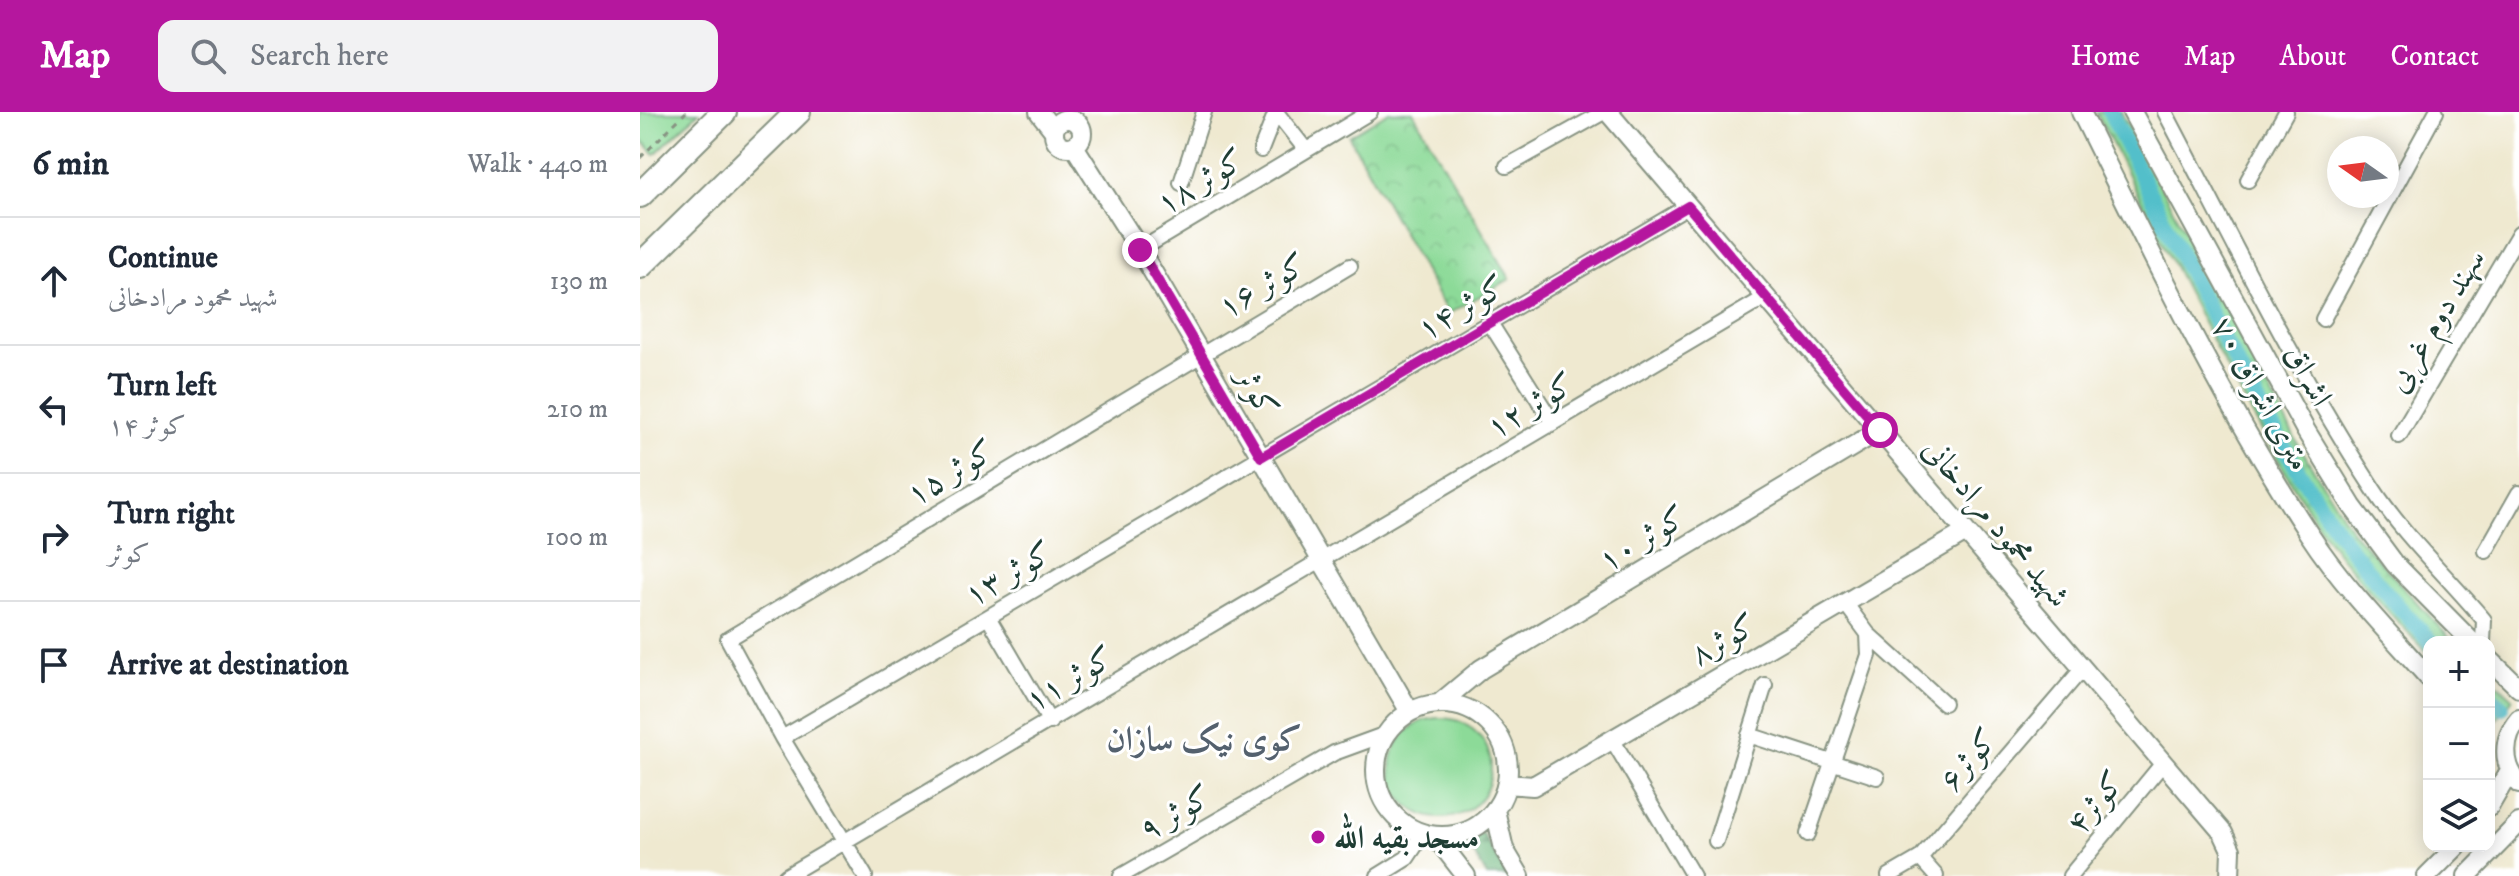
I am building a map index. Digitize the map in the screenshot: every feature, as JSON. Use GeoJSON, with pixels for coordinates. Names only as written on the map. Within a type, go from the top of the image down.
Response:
{"type":"FeatureCollection","features":[{"type":"Feature","properties":{"kind":"highway"},"geometry":{"type":"LineString","coordinates":[[640,195],[724,112]]}},
{"type":"Feature","properties":{"kind":"highway"},"geometry":{"type":"LineString","coordinates":[[640,266],[798,112]]}},
{"type":"Feature","properties":{"kind":"main road"},"geometry":{"type":"LineString","coordinates":[[1039,112],[1062,146],[1074,146],[1082,131],[1074,116],[1062,120],[1054,131]]}},
{"type":"Feature","properties":{"kind":"main road","name":"شهید محمود مرادخانی"},"geometry":{"type":"LineString","coordinates":[[1606,112],[2223,833],[2231,850],[2231,872]]}},
{"type":"Feature","properties":{"kind":"main road","name":"۷۰ متری اشراق"},"geometry":{"type":"LineString","coordinates":[[2081,112],[2166,281],[2262,458],[2310,536],[2355,597],[2423,671]]}},
{"type":"Feature","properties":{"kind":"main road","name":"اشراق"},"geometry":{"type":"LineString","coordinates":[[2132,112],[2279,382],[2352,506],[2395,564],[2466,636]]}},
{"type":"Feature","properties":{"kind":"main road","name":"کوثر"},"geometry":{"type":"LineString","coordinates":[[1074,146],[1140,250],[1410,712]]}},
{"type":"Feature","properties":{"kind":"main road","name":"کوثر ۱۰"},"geometry":{"type":"LineString","coordinates":[[1440,703],[1481,669],[1880,430]]}},
{"type":"Feature","properties":{"kind":"main road","name":"کوثر۸"},"geometry":{"type":"LineString","coordinates":[[1507,784],[1533,786],[1966,532]]}},
{"type":"Feature","properties":{"kind":"main road"},"geometry":{"type":"LineString","coordinates":[[2495,665],[2519,688]]}},
{"type":"Feature","properties":{"kind":"main road"},"geometry":{"type":"LineString","coordinates":[[1429,835],[1468,831],[1495,810],[1507,784],[1506,750],[1498,734],[1473,711],[1440,703],[1410,712],[1386,734],[1377,759],[1377,785],[1394,816],[1429,835],[1466,876]]}},
{"type":"Feature","properties":{"kind":"main road"},"geometry":{"type":"LineString","coordinates":[[2495,798],[2512,774],[2507,742],[2519,719]]}},
{"type":"Feature","properties":{"kind":"main road"},"geometry":{"type":"LineString","coordinates":[[2495,753],[2512,774]]}},
{"type":"Feature","properties":{"kind":"main road"},"geometry":{"type":"LineString","coordinates":[[1495,810],[1504,849],[1520,876]]}},
{"type":"Feature","properties":{"kind":"main road"},"geometry":{"type":"LineString","coordinates":[[2467,876],[2519,823]]}},
{"type":"Feature","properties":{"kind":"main road"},"geometry":{"type":"LineString","coordinates":[[2427,876],[2451,852]]}},
{"type":"Feature","properties":{"kind":"street"},"geometry":{"type":"LineString","coordinates":[[1181,183],[1204,112]]}},
{"type":"Feature","properties":{"kind":"street"},"geometry":{"type":"LineString","coordinates":[[1261,150],[1276,112]]}},
{"type":"Feature","properties":{"kind":"street"},"geometry":{"type":"LineString","coordinates":[[1276,112],[1306,150]]}},
{"type":"Feature","properties":{"kind":"street","name":"کوثر ۱۸"},"geometry":{"type":"LineString","coordinates":[[1140,250],[1370,112]]}},
{"type":"Feature","properties":{"kind":"street"},"geometry":{"type":"LineString","coordinates":[[1507,166],[1606,112]]}},
{"type":"Feature","properties":{"kind":"street"},"geometry":{"type":"LineString","coordinates":[[2165,112],[2266,305],[2329,416],[2376,493],[2484,620],[2483,636]]}},
{"type":"Feature","properties":{"kind":"street"},"geometry":{"type":"LineString","coordinates":[[2248,180],[2286,112]]}},
{"type":"Feature","properties":{"kind":"street"},"geometry":{"type":"LineString","coordinates":[[2323,319],[2436,112]]}},
{"type":"Feature","properties":{"kind":"street","name":"کوثر ۱۴"},"geometry":{"type":"LineString","coordinates":[[1261,457],[1688,206]]}},
{"type":"Feature","properties":{"kind":"street","name":"سهند دوم غربی"},"geometry":{"type":"LineString","coordinates":[[2399,436],[2519,233]]}},
{"type":"Feature","properties":{"kind":"street","name":"کوثر ۱۶"},"geometry":{"type":"LineString","coordinates":[[1201,353],[1350,266]]}},
{"type":"Feature","properties":{"kind":"street","name":"کوثر ۱۲"},"geometry":{"type":"LineString","coordinates":[[1323,561],[1766,297]]}},
{"type":"Feature","properties":{"kind":"street"},"geometry":{"type":"LineString","coordinates":[[1490,323],[1553,423]]}},
{"type":"Feature","properties":{"kind":"street","name":"۱۵ کوثر"},"geometry":{"type":"LineString","coordinates":[[782,738],[728,639],[1201,353]]}},
{"type":"Feature","properties":{"kind":"street","name":"کوثر ۱۳"},"geometry":{"type":"LineString","coordinates":[[782,738],[1261,457]]}},
{"type":"Feature","properties":{"kind":"street"},"geometry":{"type":"LineString","coordinates":[[2486,551],[2519,493]]}},
{"type":"Feature","properties":{"kind":"street","name":"کوثر ۱۱"},"geometry":{"type":"LineString","coordinates":[[786,876],[1323,561]]}},
{"type":"Feature","properties":{"kind":"street"},"geometry":{"type":"LineString","coordinates":[[1845,603],[1868,634],[1944,703]]}},
{"type":"Feature","properties":{"kind":"street"},"geometry":{"type":"LineString","coordinates":[[988,617],[1050,722]]}},
{"type":"Feature","properties":{"kind":"street"},"geometry":{"type":"LineString","coordinates":[[1808,834],[1869,655],[1868,634]]}},
{"type":"Feature","properties":{"kind":"street","name":"کوثر۶"},"geometry":{"type":"LineString","coordinates":[[1889,876],[1920,858],[2083,668]]}},
{"type":"Feature","properties":{"kind":"street"},"geometry":{"type":"LineString","coordinates":[[1716,841],[1765,685]]}},
{"type":"Feature","properties":{"kind":"street","name":"کوثر ۹"},"geometry":{"type":"LineString","coordinates":[[1121,876],[1334,753],[1386,734]]}},
{"type":"Feature","properties":{"kind":"street"},"geometry":{"type":"LineString","coordinates":[[1749,735],[1877,777]]}},
{"type":"Feature","properties":{"kind":"street"},"geometry":{"type":"LineString","coordinates":[[782,738],[865,876]]}},
{"type":"Feature","properties":{"kind":"street"},"geometry":{"type":"LineString","coordinates":[[1612,739],[1693,876]]}},
{"type":"Feature","properties":{"kind":"street","name":"کوثر۴"},"geometry":{"type":"LineString","coordinates":[[2070,876],[2163,763]]}},
{"type":"Feature","properties":{"kind":"street"},"geometry":{"type":"LineString","coordinates":[[1378,876],[1407,858],[1429,835]]}},
{"type":"Feature","properties":{"kind":"street"},"geometry":{"type":"LineString","coordinates":[[1920,858],[1936,876]]}},
{"type":"Feature","properties":{"kind":"path"},"geometry":{"type":"LineString","coordinates":[[640,158],[686,112]]}},
{"type":"Feature","properties":{"kind":"green space"},"geometry":{"type":"Polygon","coordinates":[[[640,112],[699,112],[655,154],[640,138],[640,112]]]}},
{"type":"Feature","properties":{"kind":"green space"},"geometry":{"type":"Polygon","coordinates":[[[1389,112],[1413,112],[1510,279],[1448,314],[1349,136],[1389,112]]]}},
{"type":"Feature","properties":{"kind":"green space"},"geometry":{"type":"Polygon","coordinates":[[[2096,112],[2121,112],[2299,446],[2352,531],[2448,636],[2423,636],[2423,648],[2356,576],[2330,542],[2258,425],[2096,112]]]}},
{"type":"Feature","properties":{"kind":"green space"},"geometry":{"type":"Polygon","coordinates":[[[2495,682],[2513,698],[2497,719],[2495,717],[2495,682]]]}},
{"type":"Feature","properties":{"kind":"green space"},"geometry":{"type":"Polygon","coordinates":[[[1441,718],[1460,722],[1476,733],[1487,749],[1491,768],[1487,787],[1476,803],[1460,814],[1441,818],[1422,814],[1406,803],[1395,787],[1391,768],[1395,749],[1406,733],[1422,722],[1441,718]]]}},
{"type":"Feature","properties":{"kind":"green space"},"geometry":{"type":"Polygon","coordinates":[[[1482,833],[1507,876],[1487,876],[1467,842],[1482,833]]]}},
{"type":"Feature","properties":{"kind":"waterway"},"geometry":{"type":"LineString","coordinates":[[2110,112],[2213,319],[2299,471],[2353,552],[2426,636]]}},
{"type":"Feature","properties":{"kind":"waterway"},"geometry":{"type":"LineString","coordinates":[[2495,701],[2502,707]]}},
{"type":"Feature","properties":{"kind":"place","name":"مسجد بقیه الله"},"geometry":{"type":"Point","coordinates":[1318,837]}},
{"type":"Feature","properties":{"kind":"district","name":"کوی نیک سازان"},"geometry":{"type":"Point","coordinates":[1204,738]}},
{"type":"Feature","properties":{"kind":"route"},"geometry":{"type":"LineString","coordinates":[[1140,250],[1261,457],[1688,206],[1880,430]]}}]}
